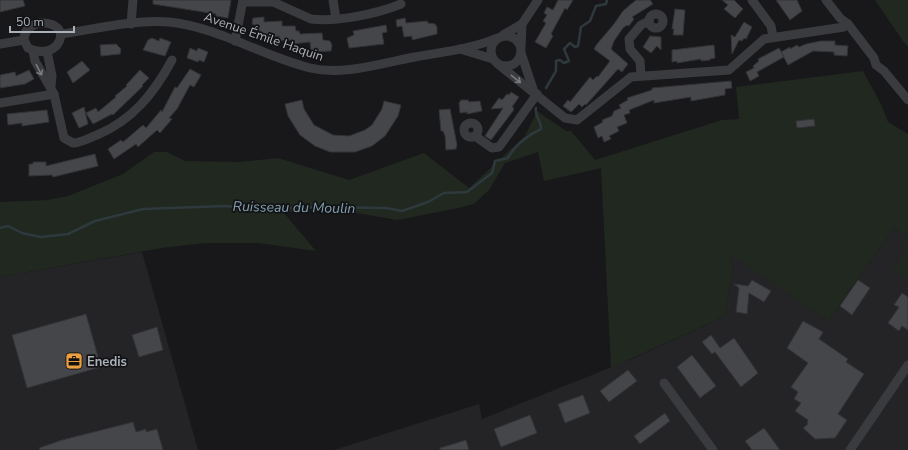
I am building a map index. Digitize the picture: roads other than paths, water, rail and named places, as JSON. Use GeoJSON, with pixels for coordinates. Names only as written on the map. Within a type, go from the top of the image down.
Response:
{"type":"FeatureCollection","features":[{"type":"Feature","properties":{"kind":"street"},"geometry":{"type":"LineString","coordinates":[[131,24],[133,0]]}},
{"type":"Feature","properties":{"kind":"street"},"geometry":{"type":"LineString","coordinates":[[333,0],[336,19]]}},
{"type":"Feature","properties":{"kind":"street"},"geometry":{"type":"LineString","coordinates":[[458,48],[503,66],[512,65],[520,58],[522,24],[538,0]]}},
{"type":"Feature","properties":{"kind":"street"},"geometry":{"type":"LineString","coordinates":[[752,0],[771,26],[773,37]]}},
{"type":"Feature","properties":{"kind":"street"},"geometry":{"type":"LineString","coordinates":[[826,0],[840,18],[848,24],[874,58],[880,61],[884,71],[908,100]]}},
{"type":"Feature","properties":{"kind":"street"},"geometry":{"type":"LineString","coordinates":[[833,0],[845,15],[848,24]]}},
{"type":"Feature","properties":{"kind":"street"},"geometry":{"type":"LineString","coordinates":[[235,41],[243,1],[273,2],[311,19],[336,19],[389,9],[401,4]]}},
{"type":"Feature","properties":{"kind":"street"},"geometry":{"type":"LineString","coordinates":[[641,75],[640,61],[630,49],[629,39],[641,26],[649,21]]}},
{"type":"Feature","properties":{"kind":"street","name":"Avenue Émile Haquin"},"geometry":{"type":"LineString","coordinates":[[60,34],[131,24],[153,22],[179,23],[204,29],[309,68],[332,71],[352,69],[458,48],[500,37],[522,24]]}},
{"type":"Feature","properties":{"kind":"street"},"geometry":{"type":"LineString","coordinates":[[40,23],[54,25],[60,34],[60,41],[57,46],[48,51],[33,51],[28,48],[24,40],[26,31],[33,25],[40,23]]}},
{"type":"Feature","properties":{"kind":"street"},"geometry":{"type":"LineString","coordinates":[[536,93],[516,40],[513,37],[500,37],[494,41],[490,50],[496,62],[515,79],[536,93],[565,118],[577,120],[631,77],[641,75],[729,70],[760,41],[773,37],[844,27],[848,24]]}},
{"type":"Feature","properties":{"kind":"street"},"geometry":{"type":"LineString","coordinates":[[0,44],[24,40]]}},
{"type":"Feature","properties":{"kind":"street"},"geometry":{"type":"LineString","coordinates":[[33,51],[38,67],[52,90]]}},
{"type":"Feature","properties":{"kind":"street"},"geometry":{"type":"LineString","coordinates":[[48,51],[52,76],[52,90],[64,138],[69,142],[77,143],[109,129],[139,108],[155,90],[172,60]]}},
{"type":"Feature","properties":{"kind":"street"},"geometry":{"type":"LineString","coordinates":[[0,103],[52,90]]}},
{"type":"Feature","properties":{"kind":"street"},"geometry":{"type":"LineString","coordinates":[[476,136],[492,148],[499,147],[536,93]]}},
{"type":"Feature","properties":{"kind":"street"},"geometry":{"type":"LineString","coordinates":[[850,450],[908,365]]}},
{"type":"Feature","properties":{"kind":"street"},"geometry":{"type":"LineString","coordinates":[[664,383],[713,450]]}},
{"type":"Feature","properties":{"kind":"waterway","name":"Ruisseau du Moulin"},"geometry":{"type":"LineString","coordinates":[[546,88],[556,71],[556,61],[560,60],[564,63],[569,61],[564,49],[570,43],[575,47],[578,46],[581,27],[590,21],[596,6],[606,4],[607,0]]}},
{"type":"Feature","properties":{"kind":"waterway","name":"Ruisseau du Moulin"},"geometry":{"type":"LineString","coordinates":[[0,228],[8,226],[22,233],[41,237],[68,234],[95,221],[143,209],[224,206],[268,209],[317,207],[386,208],[402,211],[428,202],[444,193],[467,192],[492,173],[495,161],[508,158],[522,141],[541,129],[536,114],[536,108]]}},
{"type":"Feature","properties":{"kind":"place","name":"Enedis"},"geometry":{"type":"Point","coordinates":[74,361]}}]}
